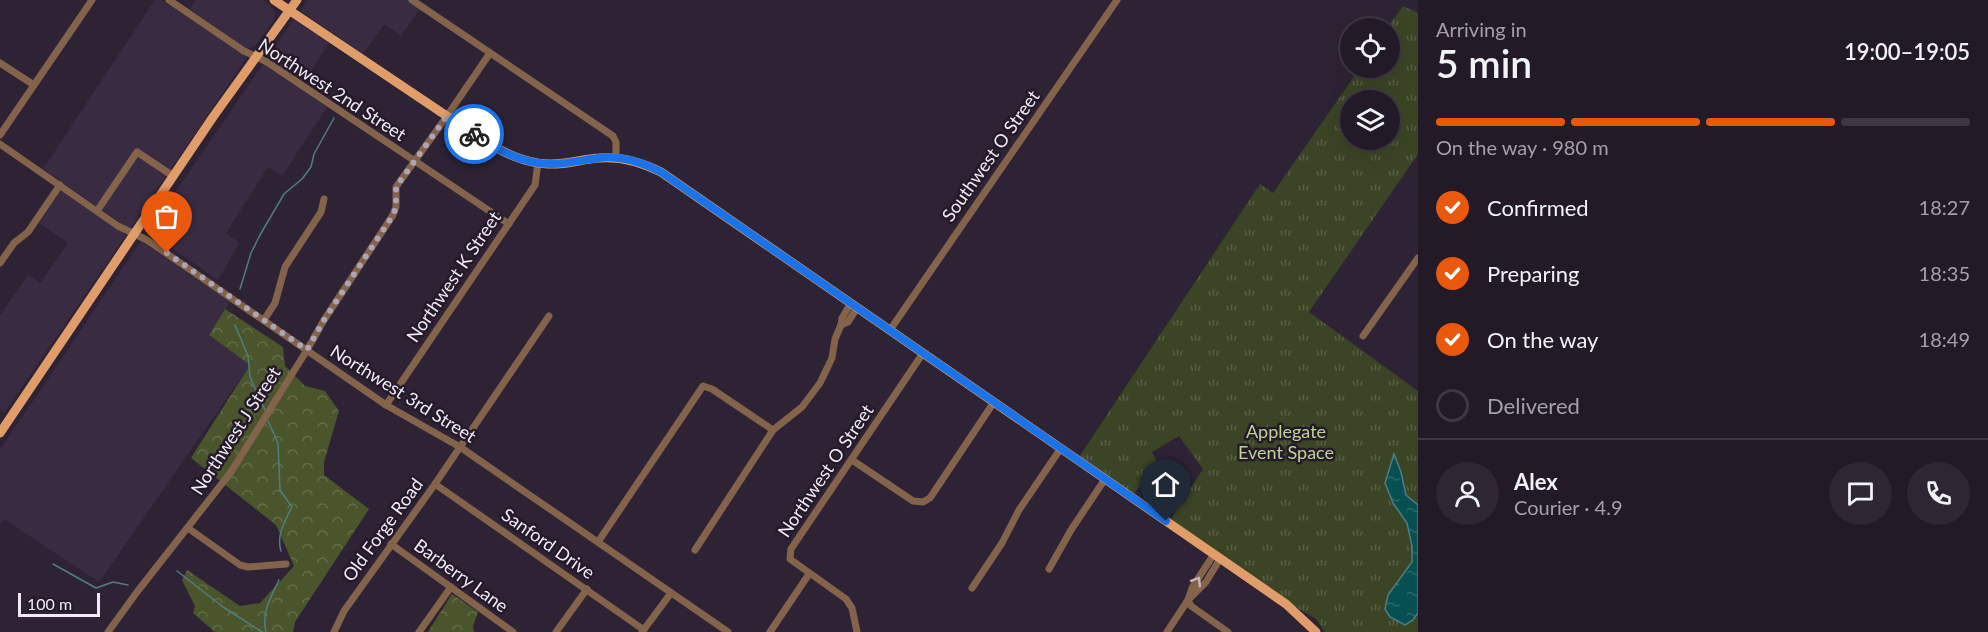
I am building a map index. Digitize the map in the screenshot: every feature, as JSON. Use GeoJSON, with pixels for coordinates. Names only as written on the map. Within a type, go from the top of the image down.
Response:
{"type":"FeatureCollection","features":[{"type":"Feature","properties":{"kind":"main road"},"geometry":{"type":"LineString","coordinates":[[274,0],[507,154],[538,163],[567,163],[616,158],[646,165],[661,172],[1286,604],[1316,632]]}},
{"type":"Feature","properties":{"kind":"main road"},"geometry":{"type":"LineString","coordinates":[[0,433],[173,176],[297,0]]}},
{"type":"Feature","properties":{"kind":"street"},"geometry":{"type":"LineString","coordinates":[[0,135],[92,0]]}},
{"type":"Feature","properties":{"kind":"street","name":"Northwest 2nd Street"},"geometry":{"type":"LineString","coordinates":[[169,0],[267,62],[509,224]]}},
{"type":"Feature","properties":{"kind":"street"},"geometry":{"type":"LineString","coordinates":[[412,0],[422,3],[613,136],[616,142],[616,158]]}},
{"type":"Feature","properties":{"kind":"street","name":"Southwest O Street"},"geometry":{"type":"LineString","coordinates":[[890,330],[1117,0]]}},
{"type":"Feature","properties":{"kind":"street","name":"Northwest J Street"},"geometry":{"type":"LineString","coordinates":[[108,632],[231,472],[324,320],[393,215],[396,207],[396,187],[490,52]]}},
{"type":"Feature","properties":{"kind":"street"},"geometry":{"type":"LineString","coordinates":[[0,63],[34,85]]}},
{"type":"Feature","properties":{"kind":"street","name":"Northwest 3rd Street"},"geometry":{"type":"LineString","coordinates":[[0,144],[124,229],[147,240],[386,405],[460,447],[728,632]]}},
{"type":"Feature","properties":{"kind":"street"},"geometry":{"type":"LineString","coordinates":[[97,211],[136,152],[173,176]]}},
{"type":"Feature","properties":{"kind":"street","name":"Northwest K Street"},"geometry":{"type":"LineString","coordinates":[[386,405],[535,185],[538,163]]}},
{"type":"Feature","properties":{"kind":"street"},"geometry":{"type":"LineString","coordinates":[[0,262],[14,243],[28,232],[60,185]]}},
{"type":"Feature","properties":{"kind":"street"},"geometry":{"type":"LineString","coordinates":[[264,320],[275,303],[285,267],[321,212],[324,199]]}},
{"type":"Feature","properties":{"kind":"street"},"geometry":{"type":"LineString","coordinates":[[1364,336],[1418,258]]}},
{"type":"Feature","properties":{"kind":"street"},"geometry":{"type":"LineString","coordinates":[[695,550],[773,430],[802,407],[820,383],[828,369],[842,318],[854,306]]}},
{"type":"Feature","properties":{"kind":"street","name":"Old Forge Road"},"geometry":{"type":"LineString","coordinates":[[334,632],[344,611],[435,484],[549,316]]}},
{"type":"Feature","properties":{"kind":"street","name":"Northwest O Street"},"geometry":{"type":"LineString","coordinates":[[809,574],[790,560],[791,549],[923,353]]}},
{"type":"Feature","properties":{"kind":"street"},"geometry":{"type":"LineString","coordinates":[[598,542],[703,386],[712,389],[773,430]]}},
{"type":"Feature","properties":{"kind":"street"},"geometry":{"type":"LineString","coordinates":[[852,460],[913,501],[923,502],[930,498],[994,402]]}},
{"type":"Feature","properties":{"kind":"street"},"geometry":{"type":"LineString","coordinates":[[972,588],[1060,448]]}},
{"type":"Feature","properties":{"kind":"street"},"geometry":{"type":"LineString","coordinates":[[1049,569],[1071,530],[1105,479]]}},
{"type":"Feature","properties":{"kind":"street","name":"Sanford Drive"},"geometry":{"type":"LineString","coordinates":[[435,484],[587,589],[643,631]]}},
{"type":"Feature","properties":{"kind":"street"},"geometry":{"type":"LineString","coordinates":[[188,528],[240,565],[248,567],[286,564]]}},
{"type":"Feature","properties":{"kind":"street","name":"Barberry Lane"},"geometry":{"type":"LineString","coordinates":[[392,544],[513,632]]}},
{"type":"Feature","properties":{"kind":"street"},"geometry":{"type":"LineString","coordinates":[[1167,632],[1188,600],[1192,588],[1217,556]]}},
{"type":"Feature","properties":{"kind":"street"},"geometry":{"type":"LineString","coordinates":[[770,632],[809,574],[846,599],[852,608],[856,632]]}},
{"type":"Feature","properties":{"kind":"street"},"geometry":{"type":"LineString","coordinates":[[419,632],[451,587]]}},
{"type":"Feature","properties":{"kind":"street"},"geometry":{"type":"LineString","coordinates":[[556,632],[587,589]]}},
{"type":"Feature","properties":{"kind":"street"},"geometry":{"type":"LineString","coordinates":[[643,631],[671,593]]}},
{"type":"Feature","properties":{"kind":"street"},"geometry":{"type":"LineString","coordinates":[[1188,600],[1191,606],[1228,632]]}},
{"type":"Feature","properties":{"kind":"shaded area"},"geometry":{"type":"Polygon","coordinates":[[[155,0],[161,0],[247,57],[130,229],[43,169],[155,0]]]}},
{"type":"Feature","properties":{"kind":"shaded area"},"geometry":{"type":"Polygon","coordinates":[[[196,0],[263,0],[270,5],[275,18],[255,46],[245,47],[190,9],[196,0]]]}},
{"type":"Feature","properties":{"kind":"shaded area"},"geometry":{"type":"Polygon","coordinates":[[[308,0],[408,0],[420,8],[401,36],[384,24],[363,54],[301,11],[308,0]]]}},
{"type":"Feature","properties":{"kind":"shaded area"},"geometry":{"type":"Polygon","coordinates":[[[294,19],[329,43],[300,88],[327,107],[282,176],[268,167],[226,233],[239,243],[218,280],[148,232],[294,19]]]}},
{"type":"Feature","properties":{"kind":"shaded area"},"geometry":{"type":"Polygon","coordinates":[[[61,191],[126,235],[5,412],[0,409],[0,315],[28,275],[40,283],[68,243],[39,223],[61,191]]]}},
{"type":"Feature","properties":{"kind":"shaded area"},"geometry":{"type":"Polygon","coordinates":[[[141,241],[230,302],[209,335],[250,365],[99,582],[4,519],[0,524],[0,450],[141,241]]]}},
{"type":"Feature","properties":{"kind":"green space","name":"Applegate Event Space"},"geometry":{"type":"Polygon","coordinates":[[[1403,6],[1418,13],[1418,154],[1309,312],[1418,391],[1418,632],[1325,632],[1316,619],[1266,589],[1170,520],[1203,469],[1179,436],[1152,452],[1157,462],[1133,495],[1079,457],[1260,184],[1273,193],[1340,97],[1340,150],[1400,150],[1400,90],[1345,90],[1353,78],[1400,78],[1400,18],[1394,18],[1403,6]]]}},
{"type":"Feature","properties":{"kind":"green space"},"geometry":{"type":"Polygon","coordinates":[[[225,309],[283,347],[285,366],[305,386],[325,391],[339,411],[324,462],[324,475],[369,509],[295,622],[293,632],[215,632],[193,613],[195,606],[182,580],[187,570],[240,606],[260,603],[294,566],[276,525],[191,458],[250,365],[209,335],[225,309]]]}},
{"type":"Feature","properties":{"kind":"green space"},"geometry":{"type":"Polygon","coordinates":[[[452,594],[478,612],[473,626],[474,632],[428,632],[452,594]]]}},
{"type":"Feature","properties":{"kind":"water"},"geometry":{"type":"Polygon","coordinates":[[[1394,454],[1406,495],[1418,505],[1418,613],[1405,625],[1390,617],[1385,609],[1388,595],[1412,562],[1412,546],[1407,523],[1393,503],[1385,483],[1394,454]]]}},
{"type":"Feature","properties":{"kind":"waterway"},"geometry":{"type":"LineString","coordinates":[[240,289],[251,253],[260,235],[284,194],[302,179],[311,167],[314,154],[334,118]]}},
{"type":"Feature","properties":{"kind":"waterway"},"geometry":{"type":"LineString","coordinates":[[235,325],[248,356],[250,377],[265,410]]}},
{"type":"Feature","properties":{"kind":"waterway"},"geometry":{"type":"LineString","coordinates":[[268,421],[278,443],[280,490],[292,507],[280,534],[281,551]]}},
{"type":"Feature","properties":{"kind":"waterway"},"geometry":{"type":"LineString","coordinates":[[53,564],[96,588],[113,582],[128,585]]}},
{"type":"Feature","properties":{"kind":"waterway"},"geometry":{"type":"LineString","coordinates":[[177,571],[223,607],[262,632]]}},
{"type":"Feature","properties":{"kind":"waterway"},"geometry":{"type":"LineString","coordinates":[[266,632],[266,612],[279,580]]}},
{"type":"Feature","properties":{"kind":"way so far"},"geometry":{"type":"LineString","coordinates":[[167,253],[307,350],[393,215],[396,207],[396,187],[439,126],[447,116],[474,134]]}},
{"type":"Feature","properties":{"kind":"route"},"geometry":{"type":"LineString","coordinates":[[474,134],[507,154],[522,160],[551,164],[600,158],[630,159],[661,172],[1166,521]]}}]}
